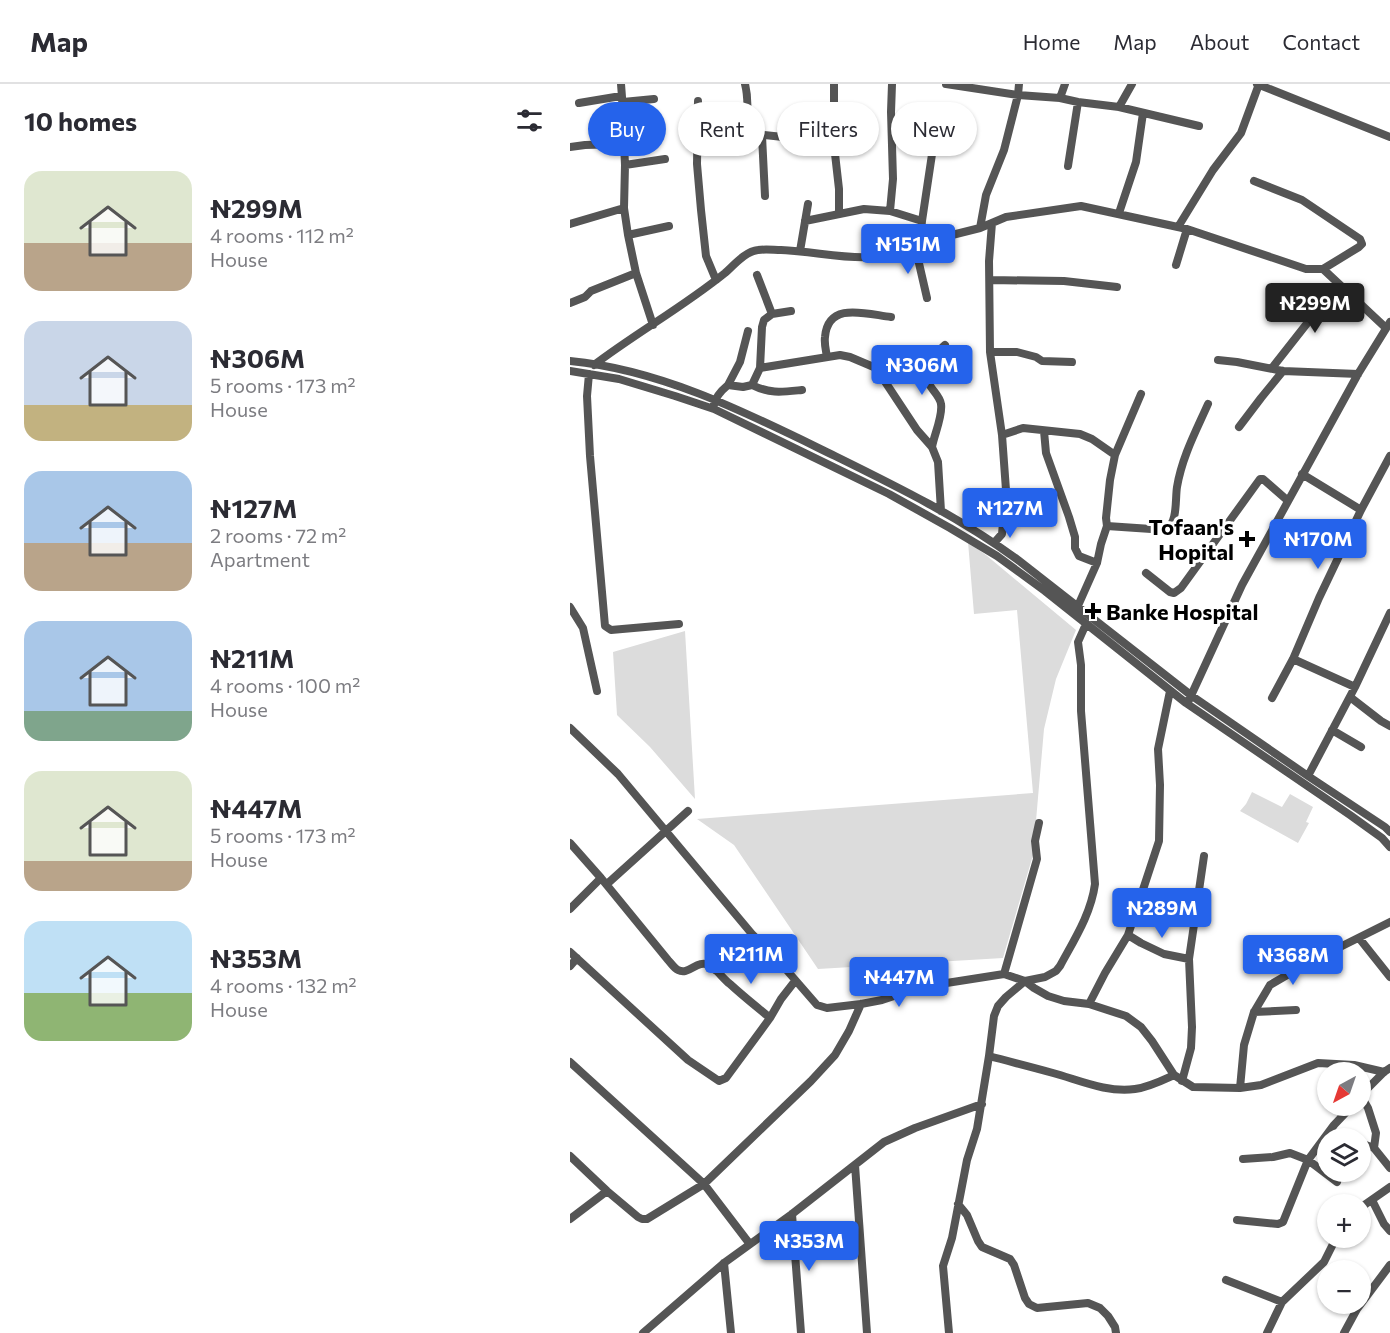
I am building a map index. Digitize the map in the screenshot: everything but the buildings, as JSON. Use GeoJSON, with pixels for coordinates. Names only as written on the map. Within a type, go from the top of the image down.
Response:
{"type":"FeatureCollection","features":[{"type":"Feature","properties":{"kind":"street"},"geometry":{"type":"LineString","coordinates":[[621,84],[622,102]]}},
{"type":"Feature","properties":{"kind":"street"},"geometry":{"type":"LineString","coordinates":[[745,84],[747,102]]}},
{"type":"Feature","properties":{"kind":"street"},"geometry":{"type":"LineString","coordinates":[[834,84],[834,145],[839,189],[839,214]]}},
{"type":"Feature","properties":{"kind":"street"},"geometry":{"type":"LineString","coordinates":[[890,211],[893,179],[892,84]]}},
{"type":"Feature","properties":{"kind":"street"},"geometry":{"type":"LineString","coordinates":[[946,84],[1119,107],[1199,126]]}},
{"type":"Feature","properties":{"kind":"street"},"geometry":{"type":"LineString","coordinates":[[980,228],[986,195],[1004,150],[1019,84]]}},
{"type":"Feature","properties":{"kind":"street"},"geometry":{"type":"LineString","coordinates":[[1060,98],[1065,84]]}},
{"type":"Feature","properties":{"kind":"street"},"geometry":{"type":"LineString","coordinates":[[1119,107],[1132,84]]}},
{"type":"Feature","properties":{"kind":"street"},"geometry":{"type":"LineString","coordinates":[[1176,266],[1182,228],[1213,170],[1241,133],[1258,84],[1390,137]]}},
{"type":"Feature","properties":{"kind":"street"},"geometry":{"type":"LineString","coordinates":[[579,103],[615,97],[654,99]]}},
{"type":"Feature","properties":{"kind":"street"},"geometry":{"type":"LineString","coordinates":[[1068,166],[1078,102]]}},
{"type":"Feature","properties":{"kind":"street"},"geometry":{"type":"LineString","coordinates":[[1119,213],[1136,162],[1143,113]]}},
{"type":"Feature","properties":{"kind":"street"},"geometry":{"type":"LineString","coordinates":[[570,147],[588,145]]}},
{"type":"Feature","properties":{"kind":"street"},"geometry":{"type":"LineString","coordinates":[[624,156],[624,208],[628,235],[636,273],[653,324]]}},
{"type":"Feature","properties":{"kind":"street"},"geometry":{"type":"LineString","coordinates":[[697,156],[706,256],[716,280]]}},
{"type":"Feature","properties":{"kind":"street"},"geometry":{"type":"LineString","coordinates":[[763,156],[765,196]]}},
{"type":"Feature","properties":{"kind":"street"},"geometry":{"type":"LineString","coordinates":[[927,298],[917,245],[932,156]]}},
{"type":"Feature","properties":{"kind":"street"},"geometry":{"type":"LineString","coordinates":[[625,165],[665,159]]}},
{"type":"Feature","properties":{"kind":"street"},"geometry":{"type":"LineString","coordinates":[[594,365],[716,280],[753,251],[759,250],[878,258],[980,228],[1006,217],[1081,206],[1182,228],[1306,269],[1323,269],[1362,244],[1360,239],[1302,200],[1254,181]]}},
{"type":"Feature","properties":{"kind":"street"},"geometry":{"type":"LineString","coordinates":[[800,251],[808,204]]}},
{"type":"Feature","properties":{"kind":"street"},"geometry":{"type":"LineString","coordinates":[[570,224],[624,208]]}},
{"type":"Feature","properties":{"kind":"street"},"geometry":{"type":"LineString","coordinates":[[805,221],[864,209],[890,211],[922,221]]}},
{"type":"Feature","properties":{"kind":"street"},"geometry":{"type":"LineString","coordinates":[[992,223],[989,261],[990,352],[1002,435],[1006,490],[1002,534],[994,543]]}},
{"type":"Feature","properties":{"kind":"street"},"geometry":{"type":"LineString","coordinates":[[628,235],[669,226]]}},
{"type":"Feature","properties":{"kind":"street"},"geometry":{"type":"LineString","coordinates":[[1186,704],[1192,696],[1242,585],[1287,500],[1388,325],[1323,269]]}},
{"type":"Feature","properties":{"kind":"street"},"geometry":{"type":"LineString","coordinates":[[570,303],[585,297],[591,291],[636,273]]}},
{"type":"Feature","properties":{"kind":"street"},"geometry":{"type":"LineString","coordinates":[[757,275],[772,314]]}},
{"type":"Feature","properties":{"kind":"street"},"geometry":{"type":"LineString","coordinates":[[990,280],[1064,281],[1117,287]]}},
{"type":"Feature","properties":{"kind":"street"},"geometry":{"type":"LineString","coordinates":[[1272,368],[1338,284]]}},
{"type":"Feature","properties":{"kind":"street"},"geometry":{"type":"LineString","coordinates":[[752,385],[760,368],[764,320],[772,314],[791,311]]}},
{"type":"Feature","properties":{"kind":"street"},"geometry":{"type":"LineString","coordinates":[[827,357],[826,331],[828,323],[836,315],[847,312],[891,317]]}},
{"type":"Feature","properties":{"kind":"street"},"geometry":{"type":"LineString","coordinates":[[714,405],[740,362],[748,331]]}},
{"type":"Feature","properties":{"kind":"street"},"geometry":{"type":"LineString","coordinates":[[876,368],[895,360],[922,369],[932,368],[939,350],[945,345]]}},
{"type":"Feature","properties":{"kind":"street"},"geometry":{"type":"LineString","coordinates":[[990,352],[1017,352],[1042,361],[1072,362]]}},
{"type":"Feature","properties":{"kind":"street"},"geometry":{"type":"LineString","coordinates":[[760,368],[840,355],[876,368],[917,430],[932,447],[938,462],[941,511]]}},
{"type":"Feature","properties":{"kind":"street"},"geometry":{"type":"LineString","coordinates":[[1218,360],[1283,371],[1358,374]]}},
{"type":"Feature","properties":{"kind":"street"},"geometry":{"type":"LineString","coordinates":[[570,361],[647,375],[714,405],[950,528],[997,556],[1045,591],[1186,704],[1382,838],[1390,847]]}},
{"type":"Feature","properties":{"kind":"street"},"geometry":{"type":"LineString","coordinates":[[922,369],[941,404],[932,447]]}},
{"type":"Feature","properties":{"kind":"street"},"geometry":{"type":"LineString","coordinates":[[570,371],[619,379],[714,405],[774,426],[941,511],[994,543],[1192,696],[1308,776],[1388,827]]}},
{"type":"Feature","properties":{"kind":"street"},"geometry":{"type":"LineString","coordinates":[[1239,427],[1283,371]]}},
{"type":"Feature","properties":{"kind":"street"},"geometry":{"type":"LineString","coordinates":[[588,374],[590,456],[605,626],[611,630],[679,624]]}},
{"type":"Feature","properties":{"kind":"street"},"geometry":{"type":"LineString","coordinates":[[728,385],[743,387],[752,385],[763,391],[771,392],[802,390]]}},
{"type":"Feature","properties":{"kind":"street"},"geometry":{"type":"LineString","coordinates":[[1077,608],[1097,563],[1107,526],[1110,480],[1115,455],[1141,394]]}},
{"type":"Feature","properties":{"kind":"street"},"geometry":{"type":"LineString","coordinates":[[1107,526],[1166,530],[1171,527],[1180,470],[1208,404]]}},
{"type":"Feature","properties":{"kind":"street"},"geometry":{"type":"LineString","coordinates":[[1002,435],[1023,428],[1080,434],[1092,439],[1115,455]]}},
{"type":"Feature","properties":{"kind":"street"},"geometry":{"type":"LineString","coordinates":[[1044,431],[1046,453],[1070,517],[1075,548],[1079,556],[1097,563]]}},
{"type":"Feature","properties":{"kind":"street"},"geometry":{"type":"LineString","coordinates":[[1272,698],[1293,659],[1361,510],[1390,456]]}},
{"type":"Feature","properties":{"kind":"street"},"geometry":{"type":"LineString","coordinates":[[1302,474],[1361,510]]}},
{"type":"Feature","properties":{"kind":"street"},"geometry":{"type":"LineString","coordinates":[[1146,573],[1170,592],[1174,593],[1181,588],[1260,479],[1263,479],[1287,500]]}},
{"type":"Feature","properties":{"kind":"street"},"geometry":{"type":"LineString","coordinates":[[1273,528],[1307,549]]}},
{"type":"Feature","properties":{"kind":"street"},"geometry":{"type":"LineString","coordinates":[[570,607],[583,628],[597,691]]}},
{"type":"Feature","properties":{"kind":"street"},"geometry":{"type":"LineString","coordinates":[[1308,776],[1350,697],[1390,613]]}},
{"type":"Feature","properties":{"kind":"street"},"geometry":{"type":"LineString","coordinates":[[949,1333],[943,1266],[952,1238],[967,1160],[977,1130],[994,1016],[998,1006],[1025,981],[1045,977],[1056,971],[1086,918],[1094,892],[1078,642],[1086,624]]}},
{"type":"Feature","properties":{"kind":"street"},"geometry":{"type":"LineString","coordinates":[[1382,631],[1390,637]]}},
{"type":"Feature","properties":{"kind":"street"},"geometry":{"type":"LineString","coordinates":[[1293,659],[1355,687]]}},
{"type":"Feature","properties":{"kind":"street"},"geometry":{"type":"LineString","coordinates":[[1089,1004],[1128,935],[1159,841],[1158,749],[1170,691]]}},
{"type":"Feature","properties":{"kind":"street"},"geometry":{"type":"LineString","coordinates":[[1350,697],[1390,726]]}},
{"type":"Feature","properties":{"kind":"street"},"geometry":{"type":"LineString","coordinates":[[570,728],[618,774],[752,934],[821,1007],[861,1004],[882,1000],[921,987],[1004,974],[1025,981],[1048,996],[1064,1001],[1089,1004],[1126,1016],[1141,1027],[1174,1075],[1193,1087],[1240,1088],[1262,1085],[1318,1063],[1387,1070]]}},
{"type":"Feature","properties":{"kind":"street"},"geometry":{"type":"LineString","coordinates":[[1332,730],[1361,747]]}},
{"type":"Feature","properties":{"kind":"street"},"geometry":{"type":"LineString","coordinates":[[570,909],[688,811]]}},
{"type":"Feature","properties":{"kind":"street"},"geometry":{"type":"LineString","coordinates":[[1004,974],[1037,859],[1035,841],[1039,823]]}},
{"type":"Feature","properties":{"kind":"street"},"geometry":{"type":"LineString","coordinates":[[570,843],[676,969],[686,972],[697,964],[710,965],[731,986],[770,1018]]}},
{"type":"Feature","properties":{"kind":"street"},"geometry":{"type":"LineString","coordinates":[[1182,1081],[1191,1048],[1189,959],[1204,856]]}},
{"type":"Feature","properties":{"kind":"street"},"geometry":{"type":"LineString","coordinates":[[1240,1088],[1244,1045],[1254,1012],[1266,988],[1306,964],[1390,922]]}},
{"type":"Feature","properties":{"kind":"street"},"geometry":{"type":"LineString","coordinates":[[715,970],[752,934]]}},
{"type":"Feature","properties":{"kind":"street"},"geometry":{"type":"LineString","coordinates":[[1128,935],[1164,954],[1189,959]]}},
{"type":"Feature","properties":{"kind":"street"},"geometry":{"type":"LineString","coordinates":[[1359,938],[1390,977]]}},
{"type":"Feature","properties":{"kind":"street"},"geometry":{"type":"LineString","coordinates":[[570,952],[688,1060],[719,1081],[726,1078],[795,981]]}},
{"type":"Feature","properties":{"kind":"street"},"geometry":{"type":"LineString","coordinates":[[570,966],[577,958]]}},
{"type":"Feature","properties":{"kind":"street"},"geometry":{"type":"LineString","coordinates":[[570,1156],[607,1191],[642,1219],[647,1219],[704,1184],[811,1081],[835,1055],[861,1004]]}},
{"type":"Feature","properties":{"kind":"street"},"geometry":{"type":"LineString","coordinates":[[1254,1012],[1296,1010]]}},
{"type":"Feature","properties":{"kind":"street"},"geometry":{"type":"LineString","coordinates":[[989,1056],[1098,1087],[1115,1089],[1133,1089],[1150,1085],[1174,1075]]}},
{"type":"Feature","properties":{"kind":"street"},"geometry":{"type":"LineString","coordinates":[[571,1066],[704,1184],[749,1243]]}},
{"type":"Feature","properties":{"kind":"street"},"geometry":{"type":"LineString","coordinates":[[1371,1086],[1387,1070]]}},
{"type":"Feature","properties":{"kind":"street"},"geometry":{"type":"LineString","coordinates":[[643,1333],[749,1243],[792,1214],[884,1142],[915,1128],[982,1104]]}},
{"type":"Feature","properties":{"kind":"street"},"geometry":{"type":"LineString","coordinates":[[1237,1220],[1278,1224],[1283,1222],[1308,1160],[1343,1116]]}},
{"type":"Feature","properties":{"kind":"street"},"geometry":{"type":"LineString","coordinates":[[1371,1116],[1376,1133],[1374,1148]]}},
{"type":"Feature","properties":{"kind":"street"},"geometry":{"type":"LineString","coordinates":[[1371,1147],[1390,1168]]}},
{"type":"Feature","properties":{"kind":"street"},"geometry":{"type":"LineString","coordinates":[[1243,1159],[1273,1157],[1290,1153],[1308,1160],[1317,1167]]}},
{"type":"Feature","properties":{"kind":"street"},"geometry":{"type":"LineString","coordinates":[[855,1165],[867,1333]]}},
{"type":"Feature","properties":{"kind":"street"},"geometry":{"type":"LineString","coordinates":[[1390,1187],[1372,1200],[1384,1224],[1390,1230]]}},
{"type":"Feature","properties":{"kind":"street"},"geometry":{"type":"LineString","coordinates":[[570,1219],[607,1191]]}},
{"type":"Feature","properties":{"kind":"street"},"geometry":{"type":"LineString","coordinates":[[958,1204],[967,1215],[982,1247],[1010,1259],[1014,1264],[1029,1304],[1037,1308],[1088,1303],[1100,1308],[1108,1316],[1115,1326],[1116,1333]]}},
{"type":"Feature","properties":{"kind":"street"},"geometry":{"type":"LineString","coordinates":[[792,1214],[801,1333]]}},
{"type":"Feature","properties":{"kind":"street"},"geometry":{"type":"LineString","coordinates":[[1267,1333],[1282,1302],[1324,1262],[1331,1248]]}},
{"type":"Feature","properties":{"kind":"street"},"geometry":{"type":"LineString","coordinates":[[724,1263],[731,1333]]}},
{"type":"Feature","properties":{"kind":"street"},"geometry":{"type":"LineString","coordinates":[[1344,1333],[1357,1309],[1390,1265]]}},
{"type":"Feature","properties":{"kind":"street"},"geometry":{"type":"LineString","coordinates":[[1226,1280],[1282,1302]]}},
{"type":"Feature","properties":{"kind":"shaded area"},"geometry":{"type":"Polygon","coordinates":[[[968,542],[1076,630],[1056,679],[1044,729],[1033,855],[1003,958],[818,969],[734,845],[697,819],[1033,793],[1017,610],[974,614],[968,542]]]}},
{"type":"Feature","properties":{"kind":"shaded area"},"geometry":{"type":"Polygon","coordinates":[[[685,631],[695,799],[650,747],[617,715],[613,652],[685,631]]]}},
{"type":"Feature","properties":{"kind":"shaded area"},"geometry":{"type":"Polygon","coordinates":[[[1252,792],[1282,807],[1290,794],[1313,807],[1306,822],[1309,823],[1298,843],[1240,811],[1252,792]]]}},
{"type":"Feature","properties":{"kind":"place","name":"Tofaan's Hopital"},"geometry":{"type":"Point","coordinates":[1247,539]}},
{"type":"Feature","properties":{"kind":"place","name":"Banke Hospital"},"geometry":{"type":"Point","coordinates":[1093,611]}}]}
